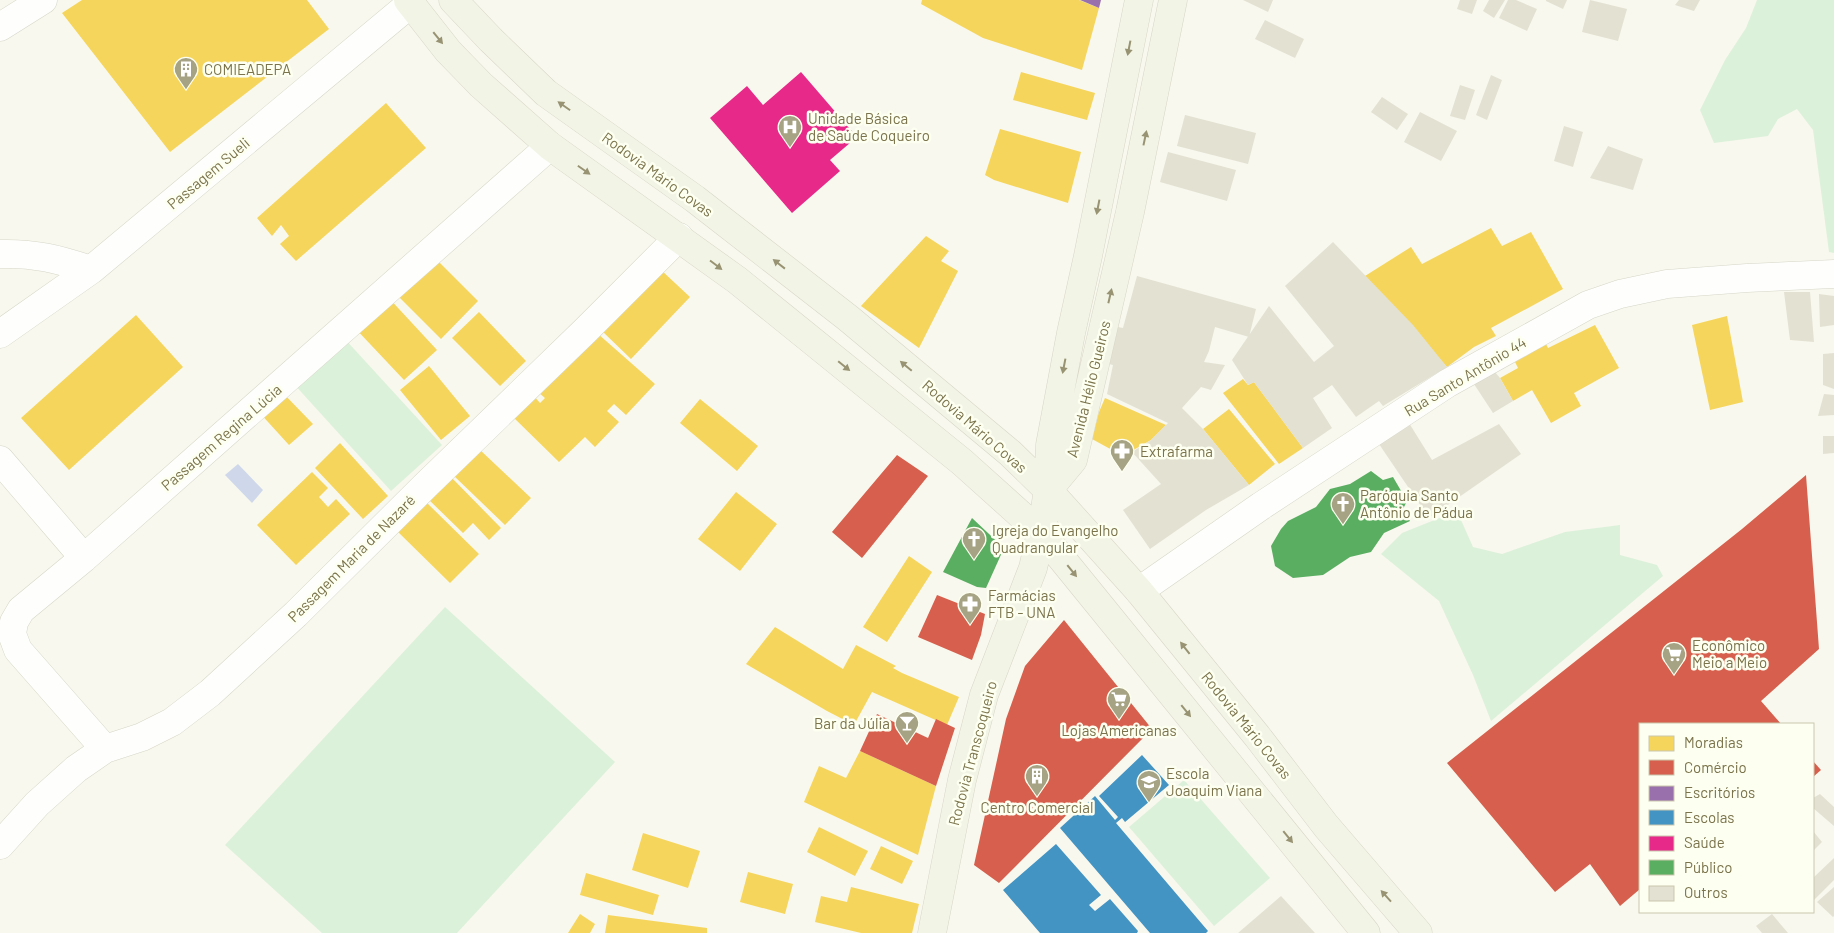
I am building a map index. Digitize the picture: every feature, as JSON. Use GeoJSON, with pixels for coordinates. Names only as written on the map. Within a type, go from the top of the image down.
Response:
{"type":"FeatureCollection","features":[{"type":"Feature","properties":{"kind":"main road","name":"Rodovia Mário Covas"},"geometry":{"type":"LineString","coordinates":[[453,0],[546,93],[695,199],[848,318],[1010,453],[1048,490],[1139,590],[1257,736],[1326,826],[1418,933]]}},
{"type":"Feature","properties":{"kind":"main road","name":"Avenida Hélio Gueiros"},"geometry":{"type":"LineString","coordinates":[[1048,490],[1050,445],[1139,0]]}},
{"type":"Feature","properties":{"kind":"main road","name":"Avenida Hélio Gueiros"},"geometry":{"type":"LineString","coordinates":[[1048,490],[1073,460],[1130,212],[1173,0]]}},
{"type":"Feature","properties":{"kind":"main road"},"geometry":{"type":"LineString","coordinates":[[409,2],[448,50],[481,85],[550,146],[737,280],[962,462],[1041,534],[1366,933]]}},
{"type":"Feature","properties":{"kind":"main road","name":"Rodovia Transcoqueiro"},"geometry":{"type":"LineString","coordinates":[[932,933],[962,780],[984,696],[1033,568],[1048,490]]}},
{"type":"Feature","properties":{"kind":"street"},"geometry":{"type":"LineString","coordinates":[[0,27],[43,0]]}},
{"type":"Feature","properties":{"kind":"street","name":"Passagem Sueli"},"geometry":{"type":"LineString","coordinates":[[0,334],[91,270],[409,2]]}},
{"type":"Feature","properties":{"kind":"street","name":"Passagem Regina Lúcia"},"geometry":{"type":"LineString","coordinates":[[105,749],[18,650],[12,634],[14,622],[21,610],[84,558],[550,146]]}},
{"type":"Feature","properties":{"kind":"street","name":"Passagem Maria de Nazaré"},"geometry":{"type":"LineString","coordinates":[[0,845],[37,804],[76,768],[105,749],[142,737],[172,722],[210,693],[296,614],[679,237]]}},
{"type":"Feature","properties":{"kind":"street"},"geometry":{"type":"LineString","coordinates":[[0,254],[23,253],[53,258],[91,270]]}},
{"type":"Feature","properties":{"kind":"street","name":"Rua Santo Antônio 44"},"geometry":{"type":"LineString","coordinates":[[1139,590],[1260,506],[1448,383],[1588,306],[1620,294],[1667,284],[1834,274]]}},
{"type":"Feature","properties":{"kind":"street"},"geometry":{"type":"LineString","coordinates":[[0,460],[84,558]]}},
{"type":"Feature","properties":{"kind":"green space"},"geometry":{"type":"Polygon","coordinates":[[[1757,0],[1834,0],[1834,253],[1829,252],[1813,130],[1797,109],[1778,119],[1768,136],[1714,143],[1700,110],[1725,60],[1746,28],[1757,0]]]}},
{"type":"Feature","properties":{"kind":"green space"},"geometry":{"type":"Polygon","coordinates":[[[344,338],[442,445],[391,491],[293,383],[344,338]]]}},
{"type":"Feature","properties":{"kind":"green space"},"geometry":{"type":"Polygon","coordinates":[[[1457,511],[1473,547],[1502,554],[1565,532],[1620,525],[1620,555],[1657,565],[1663,576],[1491,721],[1473,675],[1439,601],[1381,554],[1402,533],[1457,511]]]}},
{"type":"Feature","properties":{"kind":"green space"},"geometry":{"type":"Polygon","coordinates":[[[445,607],[615,762],[457,933],[322,933],[225,845],[445,607]]]}},
{"type":"Feature","properties":{"kind":"green space"},"geometry":{"type":"Polygon","coordinates":[[[1184,780],[1270,878],[1214,926],[1129,827],[1184,780]]]}},
{"type":"Feature","properties":{"kind":"water"},"geometry":{"type":"Polygon","coordinates":[[[238,464],[263,490],[252,503],[225,475],[238,464]]]}},
{"type":"Feature","properties":{"kind":"building: Moradias","name":"COMIEADEPA"},"geometry":{"type":"Polygon","coordinates":[[[82,0],[307,0],[329,29],[170,152],[62,13],[82,0]]]}},
{"type":"Feature","properties":{"kind":"building: Moradias"},"geometry":{"type":"Polygon","coordinates":[[[922,0],[1079,0],[1099,8],[1082,70],[983,38],[921,4],[922,0]]]}},
{"type":"Feature","properties":{"kind":"building: Moradias"},"geometry":{"type":"Polygon","coordinates":[[[1021,72],[1095,93],[1087,120],[1013,100],[1021,72]]]}},
{"type":"Feature","properties":{"kind":"building: Moradias"},"geometry":{"type":"Polygon","coordinates":[[[386,103],[426,148],[296,261],[280,244],[289,236],[281,225],[272,236],[257,218],[386,103]]]}},
{"type":"Feature","properties":{"kind":"building: Moradias"},"geometry":{"type":"Polygon","coordinates":[[[1000,129],[1081,152],[1068,203],[994,180],[985,175],[1000,129]]]}},
{"type":"Feature","properties":{"kind":"building: Moradias"},"geometry":{"type":"Polygon","coordinates":[[[1491,228],[1502,246],[1531,232],[1563,289],[1491,328],[1496,336],[1474,347],[1447,367],[1365,276],[1411,247],[1422,264],[1491,228]]]}},
{"type":"Feature","properties":{"kind":"building: Moradias"},"geometry":{"type":"Polygon","coordinates":[[[926,236],[949,251],[941,261],[958,271],[919,348],[861,306],[926,236]]]}},
{"type":"Feature","properties":{"kind":"building: Moradias"},"geometry":{"type":"Polygon","coordinates":[[[431,254],[478,301],[441,339],[393,291],[431,254]]]}},
{"type":"Feature","properties":{"kind":"building: Moradias"},"geometry":{"type":"Polygon","coordinates":[[[660,269],[690,297],[631,359],[602,331],[660,269]]]}},
{"type":"Feature","properties":{"kind":"building: Moradias"},"geometry":{"type":"Polygon","coordinates":[[[387,296],[437,350],[404,380],[354,327],[387,296]]]}},
{"type":"Feature","properties":{"kind":"building: Moradias"},"geometry":{"type":"Polygon","coordinates":[[[479,312],[526,361],[500,386],[452,338],[479,312]]]}},
{"type":"Feature","properties":{"kind":"building: Moradias"},"geometry":{"type":"Polygon","coordinates":[[[136,315],[183,367],[69,470],[21,418],[136,315]]]}},
{"type":"Feature","properties":{"kind":"building: Moradias"},"geometry":{"type":"Polygon","coordinates":[[[1727,316],[1743,402],[1710,410],[1692,325],[1727,316]]]}},
{"type":"Feature","properties":{"kind":"building: Moradias"},"geometry":{"type":"Polygon","coordinates":[[[1595,325],[1619,368],[1574,393],[1581,406],[1551,423],[1532,390],[1513,401],[1500,378],[1518,368],[1514,360],[1545,342],[1548,348],[1595,325]]]}},
{"type":"Feature","properties":{"kind":"building: Moradias"},"geometry":{"type":"Polygon","coordinates":[[[597,333],[655,384],[626,415],[614,404],[607,411],[619,422],[595,447],[585,437],[559,462],[512,416],[533,395],[540,403],[545,398],[538,392],[597,333]]]}},
{"type":"Feature","properties":{"kind":"building: Moradias"},"geometry":{"type":"Polygon","coordinates":[[[429,366],[470,416],[441,440],[400,390],[429,366]]]}},
{"type":"Feature","properties":{"kind":"building: Moradias"},"geometry":{"type":"Polygon","coordinates":[[[1243,379],[1248,385],[1254,382],[1303,448],[1279,464],[1223,393],[1243,379]]]}},
{"type":"Feature","properties":{"kind":"building: Moradias"},"geometry":{"type":"Polygon","coordinates":[[[281,391],[313,424],[289,445],[258,411],[281,391]]]}},
{"type":"Feature","properties":{"kind":"building: Moradias"},"geometry":{"type":"Polygon","coordinates":[[[1105,398],[1166,425],[1151,440],[1123,456],[1092,439],[1105,398]]]}},
{"type":"Feature","properties":{"kind":"building: Moradias"},"geometry":{"type":"Polygon","coordinates":[[[700,399],[758,446],[737,471],[680,423],[700,399]]]}},
{"type":"Feature","properties":{"kind":"building: Moradias"},"geometry":{"type":"Polygon","coordinates":[[[1229,409],[1275,464],[1249,485],[1203,429],[1229,409]]]}},
{"type":"Feature","properties":{"kind":"building: Moradias"},"geometry":{"type":"Polygon","coordinates":[[[340,443],[388,496],[363,519],[315,468],[340,443]]]}},
{"type":"Feature","properties":{"kind":"building: Moradias"},"geometry":{"type":"Polygon","coordinates":[[[478,448],[531,498],[505,525],[452,474],[478,448]]]}},
{"type":"Feature","properties":{"kind":"building: Moradias"},"geometry":{"type":"Polygon","coordinates":[[[312,472],[328,488],[319,497],[328,507],[336,499],[350,514],[296,565],[257,525],[312,472]]]}},
{"type":"Feature","properties":{"kind":"building: Moradias"},"geometry":{"type":"Polygon","coordinates":[[[449,475],[501,528],[489,540],[473,523],[463,533],[426,497],[449,475]]]}},
{"type":"Feature","properties":{"kind":"building: Moradias"},"geometry":{"type":"Polygon","coordinates":[[[736,492],[777,524],[740,571],[698,539],[736,492]]]}},
{"type":"Feature","properties":{"kind":"building: Moradias"},"geometry":{"type":"Polygon","coordinates":[[[424,500],[479,554],[450,583],[395,529],[424,500]]]}},
{"type":"Feature","properties":{"kind":"building: Moradias"},"geometry":{"type":"Polygon","coordinates":[[[909,556],[932,572],[887,642],[863,627],[909,556]]]}},
{"type":"Feature","properties":{"kind":"building: Moradias"},"geometry":{"type":"Polygon","coordinates":[[[775,627],[843,669],[856,645],[896,666],[893,668],[902,673],[959,697],[947,725],[872,692],[854,725],[827,711],[746,664],[775,627]]]}},
{"type":"Feature","properties":{"kind":"building: Moradias"},"geometry":{"type":"Polygon","coordinates":[[[860,751],[936,786],[918,855],[804,802],[819,766],[846,778],[860,751]]]}},
{"type":"Feature","properties":{"kind":"building: Moradias"},"geometry":{"type":"Polygon","coordinates":[[[819,827],[868,851],[855,876],[807,852],[819,827]]]}},
{"type":"Feature","properties":{"kind":"building: Moradias"},"geometry":{"type":"Polygon","coordinates":[[[643,833],[700,851],[688,888],[632,870],[643,833]]]}},
{"type":"Feature","properties":{"kind":"building: Moradias"},"geometry":{"type":"Polygon","coordinates":[[[881,846],[913,861],[902,884],[870,869],[881,846]]]}},
{"type":"Feature","properties":{"kind":"building: Moradias"},"geometry":{"type":"Polygon","coordinates":[[[748,872],[793,884],[785,914],[740,902],[748,872]]]}},
{"type":"Feature","properties":{"kind":"building: Moradias"},"geometry":{"type":"Polygon","coordinates":[[[586,873],[659,895],[653,915],[580,895],[586,873]]]}},
{"type":"Feature","properties":{"kind":"building: Moradias"},"geometry":{"type":"Polygon","coordinates":[[[851,887],[919,904],[912,933],[861,933],[815,922],[821,896],[847,902],[851,887]]]}},
{"type":"Feature","properties":{"kind":"building: Moradias"},"geometry":{"type":"Polygon","coordinates":[[[580,914],[595,924],[590,933],[568,933],[580,914]]]}},
{"type":"Feature","properties":{"kind":"building: Moradias"},"geometry":{"type":"Polygon","coordinates":[[[608,915],[707,928],[707,933],[605,933],[608,915]]]}},
{"type":"Feature","properties":{"kind":"building: Comércio"},"geometry":{"type":"Polygon","coordinates":[[[897,455],[928,476],[862,558],[832,532],[897,455]]]}},
{"type":"Feature","properties":{"kind":"building: Comércio","name":"Econômico Meio a Meio"},"geometry":{"type":"Polygon","coordinates":[[[1806,475],[1819,649],[1761,701],[1780,723],[1639,723],[1639,890],[1620,906],[1590,864],[1555,892],[1447,763],[1742,529],[1806,475]]]}},
{"type":"Feature","properties":{"kind":"building: Comércio"},"geometry":{"type":"Polygon","coordinates":[[[937,595],[985,614],[981,635],[972,660],[918,637],[937,595]]]}},
{"type":"Feature","properties":{"kind":"building: Comércio","name":"Centro Comercial"},"geometry":{"type":"Polygon","coordinates":[[[1064,620],[1152,729],[999,883],[974,865],[1006,719],[1025,666],[1064,620]]]}},
{"type":"Feature","properties":{"kind":"building: Comércio","name":"Bar da Júlia"},"geometry":{"type":"Polygon","coordinates":[[[877,714],[928,738],[936,719],[955,728],[936,786],[860,751],[877,714]]]}},
{"type":"Feature","properties":{"kind":"building: Comércio"},"geometry":{"type":"Polygon","coordinates":[[[1814,762],[1821,770],[1814,776],[1814,762]]]}},
{"type":"Feature","properties":{"kind":"building: Escritórios"},"geometry":{"type":"Polygon","coordinates":[[[1080,0],[1101,0],[1099,8],[1080,0]]]}},
{"type":"Feature","properties":{"kind":"building: Escolas"},"geometry":{"type":"Polygon","coordinates":[[[1142,755],[1169,785],[1125,822],[1122,818],[1116,823],[1208,931],[1206,933],[1150,933],[1060,828],[1095,796],[1115,820],[1118,817],[1099,796],[1142,755]]]}},
{"type":"Feature","properties":{"kind":"building: Escolas"},"geometry":{"type":"Polygon","coordinates":[[[1056,844],[1101,895],[1089,905],[1095,911],[1110,899],[1138,931],[1137,933],[1040,933],[1003,890],[1056,844]]]}},
{"type":"Feature","properties":{"kind":"building: Saúde","name":"Unidade Básica de Saúde Coqueiro"},"geometry":{"type":"Polygon","coordinates":[[[801,72],[857,137],[830,160],[840,171],[792,213],[710,118],[747,86],[763,105],[801,72]]]}},
{"type":"Feature","properties":{"kind":"building: Público","name":"Paróquia Santo Antônio de Pádua"},"geometry":{"type":"Polygon","coordinates":[[[1371,471],[1383,480],[1393,477],[1407,501],[1402,511],[1410,521],[1384,533],[1371,552],[1350,557],[1323,575],[1293,578],[1275,566],[1271,546],[1288,521],[1316,507],[1330,489],[1350,484],[1371,471]]]}},
{"type":"Feature","properties":{"kind":"building: Público","name":"Igreja do Evangelho Quadrangular"},"geometry":{"type":"Polygon","coordinates":[[[972,518],[1004,548],[986,588],[977,587],[943,572],[972,518]]]}},
{"type":"Feature","properties":{"kind":"building: Outros"},"geometry":{"type":"Polygon","coordinates":[[[1243,0],[1273,0],[1268,12],[1243,0]]]}},
{"type":"Feature","properties":{"kind":"building: Outros"},"geometry":{"type":"Polygon","coordinates":[[[1460,0],[1477,0],[1472,14],[1457,9],[1460,0]]]}},
{"type":"Feature","properties":{"kind":"building: Outros"},"geometry":{"type":"Polygon","coordinates":[[[1489,0],[1505,0],[1494,18],[1483,11],[1489,0]]]}},
{"type":"Feature","properties":{"kind":"building: Outros"},"geometry":{"type":"Polygon","coordinates":[[[1508,0],[1516,0],[1537,9],[1527,31],[1499,18],[1508,0]]]}},
{"type":"Feature","properties":{"kind":"building: Outros"},"geometry":{"type":"Polygon","coordinates":[[[1546,0],[1567,0],[1563,9],[1546,0]]]}},
{"type":"Feature","properties":{"kind":"building: Outros"},"geometry":{"type":"Polygon","coordinates":[[[1590,0],[1627,9],[1618,41],[1582,32],[1590,0]]]}},
{"type":"Feature","properties":{"kind":"building: Outros"},"geometry":{"type":"Polygon","coordinates":[[[1679,0],[1700,0],[1694,11],[1675,5],[1679,0]]]}},
{"type":"Feature","properties":{"kind":"building: Outros"},"geometry":{"type":"Polygon","coordinates":[[[1265,20],[1304,39],[1295,58],[1255,39],[1265,20]]]}},
{"type":"Feature","properties":{"kind":"building: Outros"},"geometry":{"type":"Polygon","coordinates":[[[1491,75],[1502,80],[1487,120],[1476,115],[1491,75]]]}},
{"type":"Feature","properties":{"kind":"building: Outros"},"geometry":{"type":"Polygon","coordinates":[[[1460,85],[1475,90],[1465,120],[1450,116],[1460,85]]]}},
{"type":"Feature","properties":{"kind":"building: Outros"},"geometry":{"type":"Polygon","coordinates":[[[1382,97],[1408,114],[1397,130],[1371,112],[1382,97]]]}},
{"type":"Feature","properties":{"kind":"building: Outros"},"geometry":{"type":"Polygon","coordinates":[[[1420,112],[1457,131],[1441,161],[1404,142],[1420,112]]]}},
{"type":"Feature","properties":{"kind":"building: Outros"},"geometry":{"type":"Polygon","coordinates":[[[1185,115],[1256,133],[1248,164],[1177,146],[1185,115]]]}},
{"type":"Feature","properties":{"kind":"building: Outros"},"geometry":{"type":"Polygon","coordinates":[[[1564,126],[1583,132],[1573,167],[1554,161],[1564,126]]]}},
{"type":"Feature","properties":{"kind":"building: Outros"},"geometry":{"type":"Polygon","coordinates":[[[1608,146],[1643,159],[1633,190],[1590,178],[1608,146]]]}},
{"type":"Feature","properties":{"kind":"building: Outros"},"geometry":{"type":"Polygon","coordinates":[[[1168,152],[1236,170],[1227,201],[1160,182],[1168,152]]]}},
{"type":"Feature","properties":{"kind":"building: Outros"},"geometry":{"type":"Polygon","coordinates":[[[1333,242],[1413,325],[1447,367],[1383,406],[1379,401],[1356,417],[1332,385],[1313,398],[1332,428],[1303,448],[1254,382],[1248,385],[1232,360],[1269,306],[1314,362],[1334,346],[1285,286],[1333,242]]]}},
{"type":"Feature","properties":{"kind":"building: Outros"},"geometry":{"type":"Polygon","coordinates":[[[1137,276],[1256,309],[1249,337],[1215,327],[1204,362],[1225,365],[1211,390],[1201,387],[1182,408],[1203,429],[1249,485],[1206,510],[1150,549],[1123,510],[1161,484],[1132,452],[1151,440],[1168,423],[1107,394],[1113,365],[1105,363],[1118,327],[1123,328],[1137,276]]]}},
{"type":"Feature","properties":{"kind":"building: Outros"},"geometry":{"type":"Polygon","coordinates":[[[1784,292],[1810,292],[1814,342],[1790,340],[1784,292]]]}},
{"type":"Feature","properties":{"kind":"building: Outros"},"geometry":{"type":"Polygon","coordinates":[[[1819,294],[1834,296],[1834,325],[1820,327],[1819,294]]]}},
{"type":"Feature","properties":{"kind":"building: Outros"},"geometry":{"type":"Polygon","coordinates":[[[1834,353],[1834,389],[1823,385],[1823,354],[1834,353]]]}},
{"type":"Feature","properties":{"kind":"building: Outros"},"geometry":{"type":"Polygon","coordinates":[[[1494,371],[1513,401],[1493,413],[1474,384],[1494,371]]]}},
{"type":"Feature","properties":{"kind":"building: Outros"},"geometry":{"type":"Polygon","coordinates":[[[1824,394],[1834,395],[1834,415],[1818,416],[1824,394]]]}},
{"type":"Feature","properties":{"kind":"building: Outros"},"geometry":{"type":"Polygon","coordinates":[[[1409,423],[1432,460],[1499,424],[1521,454],[1429,518],[1379,444],[1409,423]]]}},
{"type":"Feature","properties":{"kind":"building: Outros"},"geometry":{"type":"Polygon","coordinates":[[[1823,436],[1834,436],[1834,453],[1823,454],[1823,436]]]}},
{"type":"Feature","properties":{"kind":"building: Outros"},"geometry":{"type":"Polygon","coordinates":[[[1820,794],[1834,807],[1834,826],[1814,809],[1814,797],[1820,794]]]}},
{"type":"Feature","properties":{"kind":"building: Outros"},"geometry":{"type":"Polygon","coordinates":[[[1814,832],[1822,842],[1814,850],[1814,832]]]}},
{"type":"Feature","properties":{"kind":"building: Outros"},"geometry":{"type":"Polygon","coordinates":[[[1834,858],[1834,880],[1814,900],[1814,877],[1834,858]]]}},
{"type":"Feature","properties":{"kind":"building: Outros"},"geometry":{"type":"Polygon","coordinates":[[[1834,887],[1834,916],[1833,917],[1817,902],[1834,887]]]}},
{"type":"Feature","properties":{"kind":"building: Outros"},"geometry":{"type":"Polygon","coordinates":[[[1281,896],[1315,933],[1238,933],[1281,896]]]}},
{"type":"Feature","properties":{"kind":"building: Outros"},"geometry":{"type":"Polygon","coordinates":[[[1772,914],[1788,933],[1762,933],[1756,926],[1772,914]]]}},
{"type":"Feature","properties":{"kind":"place","name":"COMIEADEPA"},"geometry":{"type":"Point","coordinates":[186,90]}},
{"type":"Feature","properties":{"kind":"place","name":"Unidade Básica de Saúde Coqueiro"},"geometry":{"type":"Point","coordinates":[790,148]}},
{"type":"Feature","properties":{"kind":"place","name":"Extrafarma"},"geometry":{"type":"Point","coordinates":[1122,472]}},
{"type":"Feature","properties":{"kind":"place","name":"Paróquia Santo Antônio de Pádua"},"geometry":{"type":"Point","coordinates":[1343,525]}},
{"type":"Feature","properties":{"kind":"place","name":"Igreja do Evangelho Quadrangular"},"geometry":{"type":"Point","coordinates":[974,560]}},
{"type":"Feature","properties":{"kind":"place","name":"Farmácias FTB - UNA"},"geometry":{"type":"Point","coordinates":[970,625]}},
{"type":"Feature","properties":{"kind":"place","name":"Econômico Meio a Meio"},"geometry":{"type":"Point","coordinates":[1674,675]}},
{"type":"Feature","properties":{"kind":"place","name":"Lojas Americanas"},"geometry":{"type":"Point","coordinates":[1119,720]}},
{"type":"Feature","properties":{"kind":"place","name":"Bar da Júlia"},"geometry":{"type":"Point","coordinates":[907,744]}},
{"type":"Feature","properties":{"kind":"place","name":"Centro Comercial"},"geometry":{"type":"Point","coordinates":[1037,797]}},
{"type":"Feature","properties":{"kind":"place","name":"Escola Joaquim Viana"},"geometry":{"type":"Point","coordinates":[1149,803]}}]}
